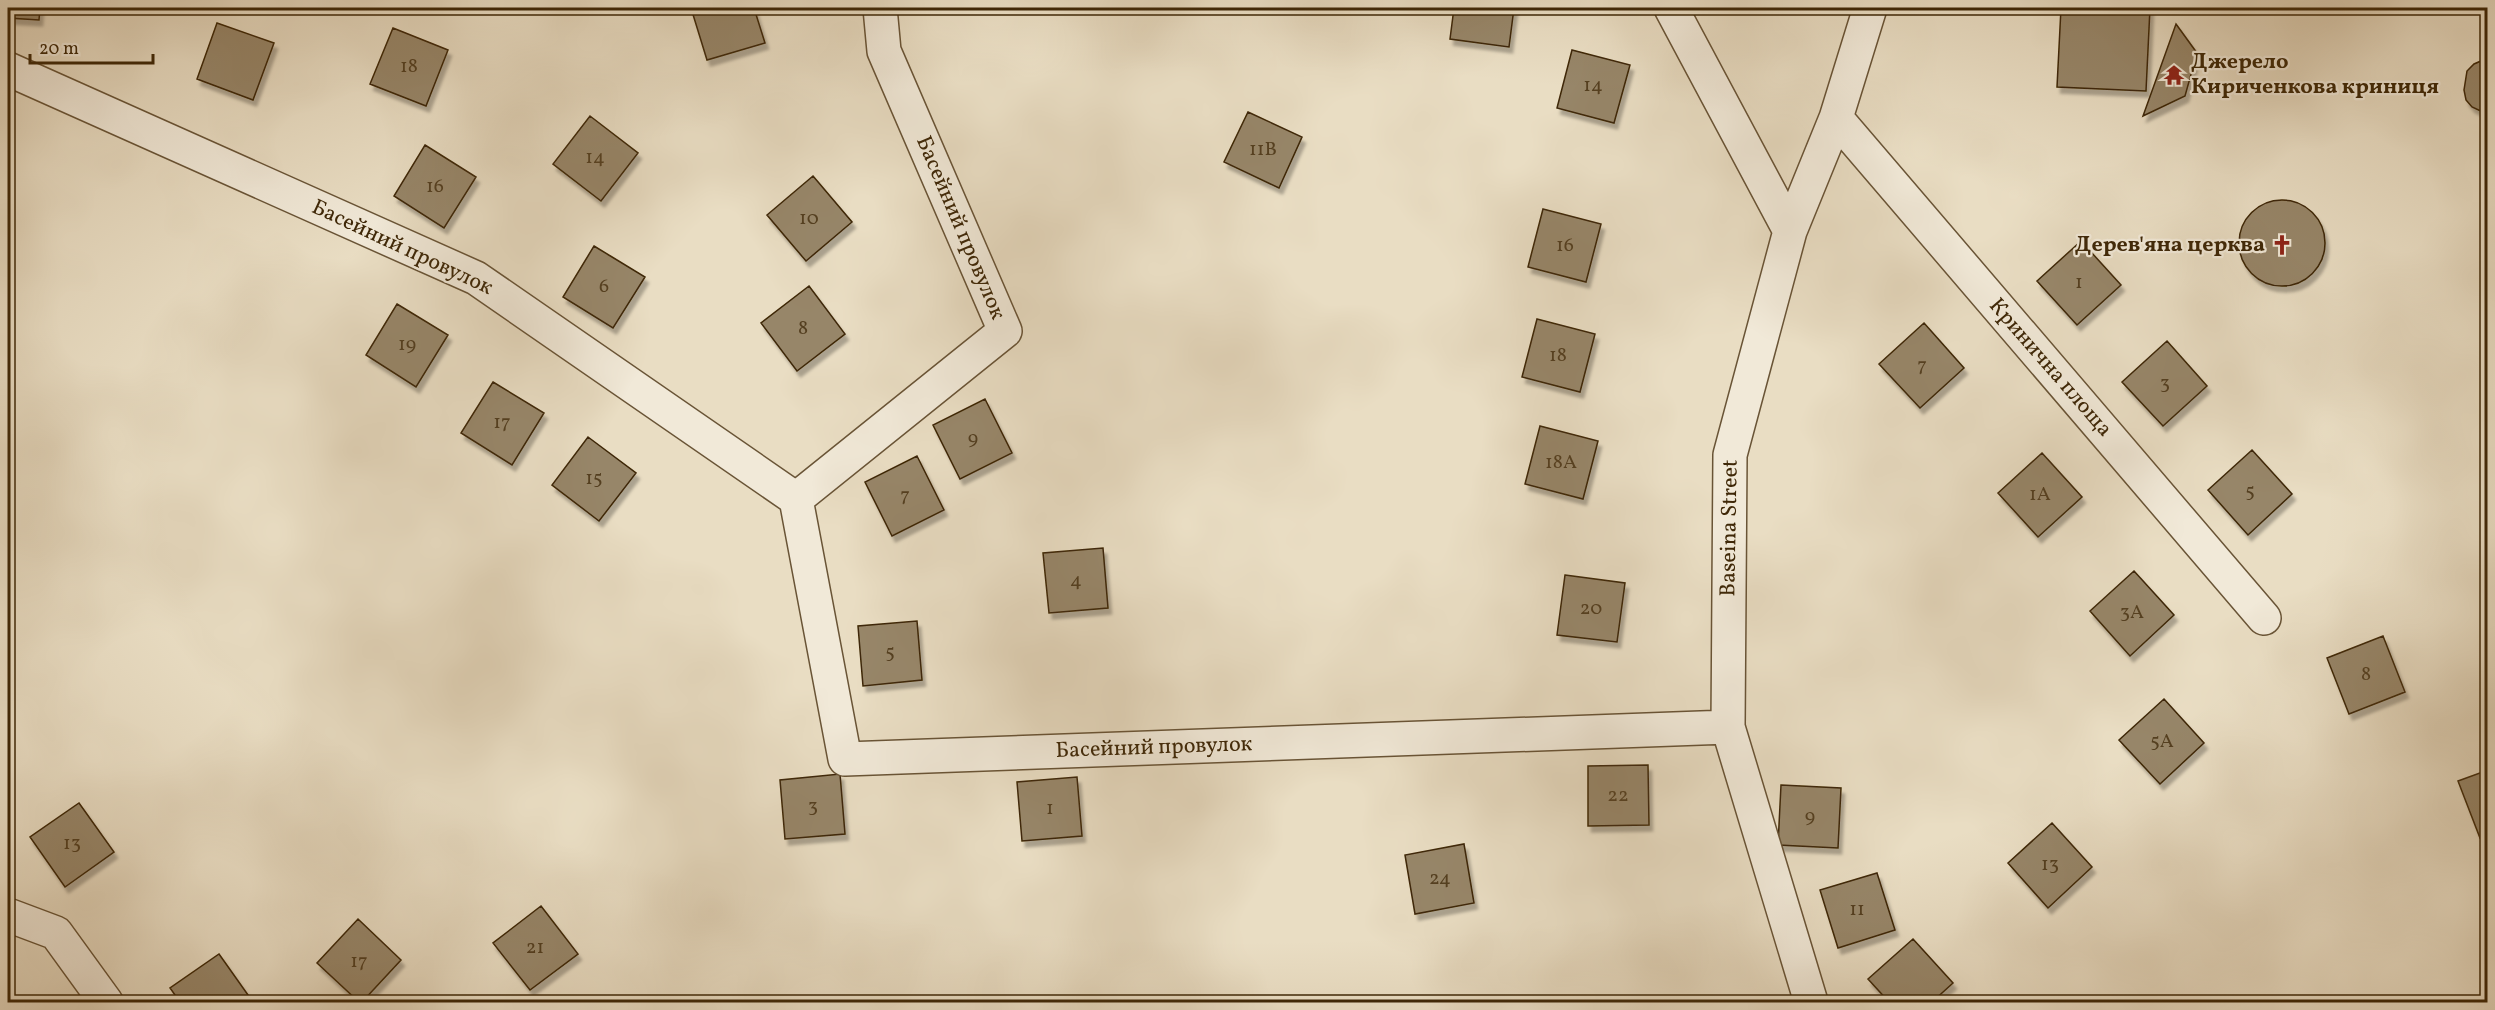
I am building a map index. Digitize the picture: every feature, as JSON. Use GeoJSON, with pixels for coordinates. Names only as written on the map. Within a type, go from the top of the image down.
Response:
{"type":"FeatureCollection","features":[{"type":"Feature","properties":{"kind":"street","name":"Басейний провулок"},"geometry":{"type":"LineString","coordinates":[[796,499],[1005,331],[884,51],[880,8]]}},
{"type":"Feature","properties":{"kind":"street"},"geometry":{"type":"LineString","coordinates":[[1671,8],[1790,231]]}},
{"type":"Feature","properties":{"kind":"street"},"geometry":{"type":"LineString","coordinates":[[1790,231],[1836,118],[1870,8]]}},
{"type":"Feature","properties":{"kind":"street","name":"Басейний провулок"},"geometry":{"type":"LineString","coordinates":[[8,69],[476,278],[796,499],[845,759],[1728,727]]}},
{"type":"Feature","properties":{"kind":"street","name":"Кринична площа"},"geometry":{"type":"LineString","coordinates":[[1836,118],[2264,618]]}},
{"type":"Feature","properties":{"kind":"street","name":"Baseina Street"},"geometry":{"type":"LineString","coordinates":[[1790,231],[1730,455],[1728,727],[1811,1002]]}},
{"type":"Feature","properties":{"kind":"street"},"geometry":{"type":"LineString","coordinates":[[8,915],[56,933],[106,1002]]}},
{"type":"Feature","properties":{"kind":"building"},"geometry":{"type":"Polygon","coordinates":[[[8,8],[40,8],[39,20],[8,18],[8,8]]]}},
{"type":"Feature","properties":{"kind":"building"},"geometry":{"type":"Polygon","coordinates":[[[691,8],[754,8],[765,43],[707,60],[691,8]]]}},
{"type":"Feature","properties":{"kind":"building"},"geometry":{"type":"Polygon","coordinates":[[[1454,8],[1514,8],[1509,47],[1450,39],[1454,8]]]}},
{"type":"Feature","properties":{"kind":"building"},"geometry":{"type":"Polygon","coordinates":[[[2061,8],[2150,8],[2146,91],[2057,87],[2061,8]]]}},
{"type":"Feature","properties":{"kind":"building"},"geometry":{"type":"Polygon","coordinates":[[[217,23],[274,43],[253,100],[197,79],[217,23]]]}},
{"type":"Feature","properties":{"kind":"building","name":"Джерело Кириченкова криниця"},"geometry":{"type":"Polygon","coordinates":[[[2176,24],[2197,53],[2185,96],[2143,116],[2176,24]]]}},
{"type":"Feature","properties":{"kind":"building"},"geometry":{"type":"Polygon","coordinates":[[[393,28],[448,50],[426,106],[370,84],[393,28]]]}},
{"type":"Feature","properties":{"kind":"building"},"geometry":{"type":"Polygon","coordinates":[[[1572,50],[1630,65],[1614,123],[1557,108],[1572,50]]]}},
{"type":"Feature","properties":{"kind":"building"},"geometry":{"type":"Polygon","coordinates":[[[2488,58],[2487,114],[2472,107],[2466,100],[2464,90],[2467,71],[2474,64],[2488,58]]]}},
{"type":"Feature","properties":{"kind":"building"},"geometry":{"type":"Polygon","coordinates":[[[1248,112],[1302,137],[1279,188],[1224,162],[1248,112]]]}},
{"type":"Feature","properties":{"kind":"building"},"geometry":{"type":"Polygon","coordinates":[[[590,116],[638,153],[601,201],[553,164],[590,116]]]}},
{"type":"Feature","properties":{"kind":"building"},"geometry":{"type":"Polygon","coordinates":[[[425,145],[476,177],[444,228],[394,196],[425,145]]]}},
{"type":"Feature","properties":{"kind":"building"},"geometry":{"type":"Polygon","coordinates":[[[813,176],[852,222],[806,261],[767,215],[813,176]]]}},
{"type":"Feature","properties":{"kind":"building","name":"Дерев'яна церква"},"geometry":{"type":"Polygon","coordinates":[[[2282,200],[2298,204],[2312,213],[2321,227],[2325,243],[2321,259],[2312,273],[2298,282],[2282,286],[2266,282],[2252,273],[2243,259],[2239,243],[2243,227],[2252,213],[2266,204],[2282,200]]]}},
{"type":"Feature","properties":{"kind":"building"},"geometry":{"type":"Polygon","coordinates":[[[1543,209],[1601,224],[1586,282],[1528,267],[1543,209]]]}},
{"type":"Feature","properties":{"kind":"building"},"geometry":{"type":"Polygon","coordinates":[[[2081,241],[2121,285],[2077,325],[2037,281],[2081,241]]]}},
{"type":"Feature","properties":{"kind":"building"},"geometry":{"type":"Polygon","coordinates":[[[594,246],[645,277],[613,328],[563,297],[594,246]]]}},
{"type":"Feature","properties":{"kind":"building"},"geometry":{"type":"Polygon","coordinates":[[[809,286],[845,334],[797,371],[761,323],[809,286]]]}},
{"type":"Feature","properties":{"kind":"building"},"geometry":{"type":"Polygon","coordinates":[[[397,304],[448,335],[416,387],[366,355],[397,304]]]}},
{"type":"Feature","properties":{"kind":"building"},"geometry":{"type":"Polygon","coordinates":[[[1537,319],[1595,334],[1580,392],[1522,377],[1537,319]]]}},
{"type":"Feature","properties":{"kind":"building"},"geometry":{"type":"Polygon","coordinates":[[[1924,323],[1964,368],[1920,408],[1879,364],[1924,323]]]}},
{"type":"Feature","properties":{"kind":"building"},"geometry":{"type":"Polygon","coordinates":[[[2167,341],[2207,386],[2163,426],[2122,382],[2167,341]]]}},
{"type":"Feature","properties":{"kind":"building"},"geometry":{"type":"Polygon","coordinates":[[[493,382],[544,413],[512,465],[461,433],[493,382]]]}},
{"type":"Feature","properties":{"kind":"building"},"geometry":{"type":"Polygon","coordinates":[[[985,399],[1012,453],[960,479],[933,425],[985,399]]]}},
{"type":"Feature","properties":{"kind":"building"},"geometry":{"type":"Polygon","coordinates":[[[1540,426],[1598,441],[1583,499],[1525,484],[1540,426]]]}},
{"type":"Feature","properties":{"kind":"building"},"geometry":{"type":"Polygon","coordinates":[[[588,437],[636,473],[599,521],[552,485],[588,437]]]}},
{"type":"Feature","properties":{"kind":"building"},"geometry":{"type":"Polygon","coordinates":[[[2252,450],[2292,494],[2248,535],[2208,490],[2252,450]]]}},
{"type":"Feature","properties":{"kind":"building"},"geometry":{"type":"Polygon","coordinates":[[[2042,453],[2082,497],[2038,537],[1998,493],[2042,453]]]}},
{"type":"Feature","properties":{"kind":"building"},"geometry":{"type":"Polygon","coordinates":[[[917,456],[944,510],[892,536],[865,482],[917,456]]]}},
{"type":"Feature","properties":{"kind":"building"},"geometry":{"type":"Polygon","coordinates":[[[1103,548],[1108,608],[1049,613],[1043,553],[1103,548]]]}},
{"type":"Feature","properties":{"kind":"building"},"geometry":{"type":"Polygon","coordinates":[[[2134,571],[2174,615],[2130,656],[2090,611],[2134,571]]]}},
{"type":"Feature","properties":{"kind":"building"},"geometry":{"type":"Polygon","coordinates":[[[1565,575],[1625,583],[1617,642],[1557,635],[1565,575]]]}},
{"type":"Feature","properties":{"kind":"building"},"geometry":{"type":"Polygon","coordinates":[[[917,621],[922,680],[863,686],[858,626],[917,621]]]}},
{"type":"Feature","properties":{"kind":"building"},"geometry":{"type":"Polygon","coordinates":[[[2383,636],[2405,692],[2349,714],[2327,658],[2383,636]]]}},
{"type":"Feature","properties":{"kind":"building"},"geometry":{"type":"Polygon","coordinates":[[[2164,699],[2204,743],[2160,784],[2119,740],[2164,699]]]}},
{"type":"Feature","properties":{"kind":"building"},"geometry":{"type":"Polygon","coordinates":[[[1648,765],[1649,825],[1588,826],[1588,766],[1648,765]]]}},
{"type":"Feature","properties":{"kind":"building"},"geometry":{"type":"Polygon","coordinates":[[[2488,770],[2488,835],[2480,838],[2458,781],[2488,770]]]}},
{"type":"Feature","properties":{"kind":"building"},"geometry":{"type":"Polygon","coordinates":[[[840,774],[845,834],[785,839],[780,780],[840,774]]]}},
{"type":"Feature","properties":{"kind":"building"},"geometry":{"type":"Polygon","coordinates":[[[1077,777],[1082,836],[1022,841],[1017,782],[1077,777]]]}},
{"type":"Feature","properties":{"kind":"building"},"geometry":{"type":"Polygon","coordinates":[[[1781,785],[1841,788],[1838,848],[1778,845],[1781,785]]]}},
{"type":"Feature","properties":{"kind":"building"},"geometry":{"type":"Polygon","coordinates":[[[79,803],[114,852],[65,887],[30,837],[79,803]]]}},
{"type":"Feature","properties":{"kind":"building"},"geometry":{"type":"Polygon","coordinates":[[[2052,823],[2092,867],[2048,908],[2008,863],[2052,823]]]}},
{"type":"Feature","properties":{"kind":"building"},"geometry":{"type":"Polygon","coordinates":[[[1464,844],[1474,903],[1415,914],[1405,855],[1464,844]]]}},
{"type":"Feature","properties":{"kind":"building"},"geometry":{"type":"Polygon","coordinates":[[[1877,873],[1895,930],[1838,948],[1820,890],[1877,873]]]}},
{"type":"Feature","properties":{"kind":"building"},"geometry":{"type":"Polygon","coordinates":[[[541,906],[578,954],[530,990],[493,943],[541,906]]]}},
{"type":"Feature","properties":{"kind":"building"},"geometry":{"type":"Polygon","coordinates":[[[358,919],[401,960],[362,1002],[359,1002],[317,963],[358,919]]]}},
{"type":"Feature","properties":{"kind":"building"},"geometry":{"type":"Polygon","coordinates":[[[1913,939],[1953,983],[1932,1002],[1889,1002],[1868,979],[1913,939]]]}},
{"type":"Feature","properties":{"kind":"building"},"geometry":{"type":"Polygon","coordinates":[[[219,954],[253,1002],[180,1002],[170,988],[219,954]]]}},
{"type":"Feature","properties":{"kind":"place","name":"Джерело Кириченкова криниця"},"geometry":{"type":"Point","coordinates":[2174,75]}},
{"type":"Feature","properties":{"kind":"place","name":"Дерев'яна церква"},"geometry":{"type":"Point","coordinates":[2282,245]}}]}
